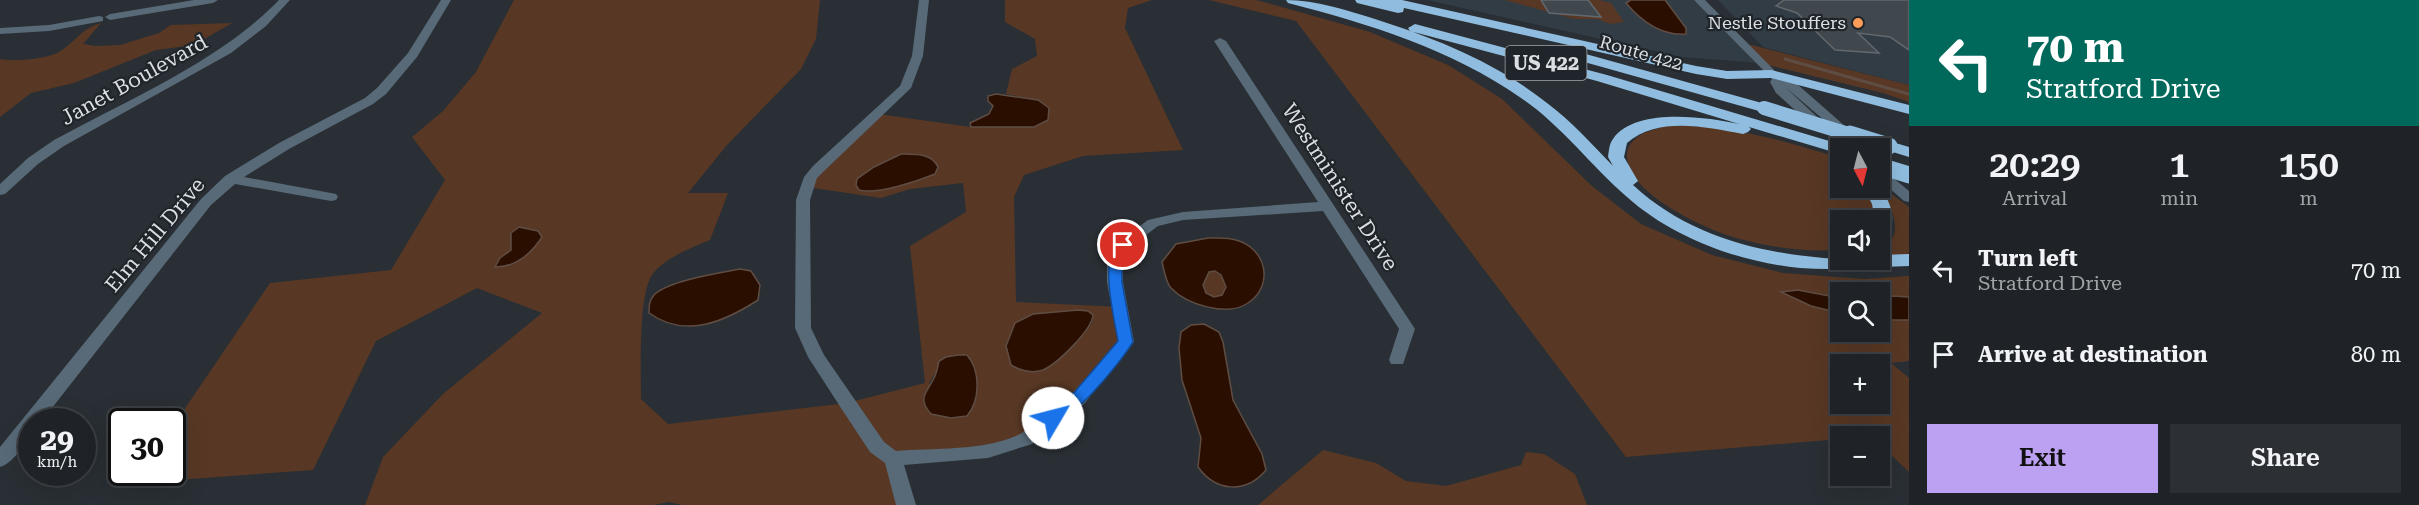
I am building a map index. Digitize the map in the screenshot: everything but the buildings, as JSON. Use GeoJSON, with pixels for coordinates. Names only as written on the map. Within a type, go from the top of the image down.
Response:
{"type":"FeatureCollection","features":[{"type":"Feature","properties":{"kind":"highway"},"geometry":{"type":"LineString","coordinates":[[1292,0],[1411,36],[1494,74],[1550,112],[1634,195],[1662,215],[1712,239],[1774,258],[1798,261],[1826,263],[1909,260]]}},
{"type":"Feature","properties":{"kind":"highway","name":"Route 422"},"geometry":{"type":"LineString","coordinates":[[1308,0],[1602,78],[1789,136],[1830,146]]}},
{"type":"Feature","properties":{"kind":"highway","name":"Route 422"},"geometry":{"type":"LineString","coordinates":[[1361,0],[1548,47],[1909,152]]}},
{"type":"Feature","properties":{"kind":"highway"},"geometry":{"type":"LineString","coordinates":[[1386,0],[1696,70],[1727,75],[1771,74],[1909,110]]}},
{"type":"Feature","properties":{"kind":"highway"},"geometry":{"type":"LineString","coordinates":[[1830,151],[1789,136],[1698,123],[1665,123],[1635,129],[1619,141],[1616,157],[1629,180],[1657,204],[1708,231],[1788,252],[1815,255],[1830,254]]}},
{"type":"Feature","properties":{"kind":"highway"},"geometry":{"type":"LineString","coordinates":[[1890,164],[1909,170]]}},
{"type":"Feature","properties":{"kind":"highway"},"geometry":{"type":"LineString","coordinates":[[1890,169],[1909,175]]}},
{"type":"Feature","properties":{"kind":"street"},"geometry":{"type":"LineString","coordinates":[[0,31],[49,28],[213,0]]}},
{"type":"Feature","properties":{"kind":"street","name":"Janet Boulevard"},"geometry":{"type":"LineString","coordinates":[[0,191],[33,161],[59,143],[227,51],[262,24],[285,0]]}},
{"type":"Feature","properties":{"kind":"street","name":"Elm Hill Drive"},"geometry":{"type":"LineString","coordinates":[[0,460],[199,211],[230,179],[257,160],[369,101],[385,90],[401,74],[446,0]]}},
{"type":"Feature","properties":{"kind":"street"},"geometry":{"type":"LineString","coordinates":[[906,505],[893,459],[877,447],[816,357],[803,328],[802,200],[811,177],[905,88],[915,70],[919,56],[924,0]]}},
{"type":"Feature","properties":{"kind":"street"},"geometry":{"type":"LineString","coordinates":[[1699,0],[1771,74],[1780,90],[1837,138]]}},
{"type":"Feature","properties":{"kind":"street","name":"Westminister Drive"},"geometry":{"type":"LineString","coordinates":[[1220,41],[1407,328],[1397,360]]}},
{"type":"Feature","properties":{"kind":"street"},"geometry":{"type":"LineString","coordinates":[[1771,74],[1793,87],[1852,138]]}},
{"type":"Feature","properties":{"kind":"street"},"geometry":{"type":"LineString","coordinates":[[1890,170],[1909,186]]}},
{"type":"Feature","properties":{"kind":"street"},"geometry":{"type":"LineString","coordinates":[[230,179],[331,197]]}},
{"type":"Feature","properties":{"kind":"street"},"geometry":{"type":"LineString","coordinates":[[1890,182],[1909,198]]}},
{"type":"Feature","properties":{"kind":"street"},"geometry":{"type":"LineString","coordinates":[[893,459],[988,451],[1026,439],[1078,399],[1126,342],[1115,282],[1115,265],[1123,245],[1153,223],[1183,216],[1327,206]]}},
{"type":"Feature","properties":{"kind":"shaded area"},"geometry":{"type":"Polygon","coordinates":[[[514,0],[820,0],[816,39],[801,69],[727,145],[688,193],[728,193],[710,240],[663,263],[652,275],[648,285],[642,316],[641,399],[668,424],[847,403],[925,383],[910,246],[966,212],[963,183],[910,189],[881,198],[807,187],[878,114],[971,127],[1034,127],[1038,100],[1006,94],[1012,69],[1037,56],[1035,39],[1005,22],[1005,0],[1152,0],[1128,8],[1125,28],[1183,150],[1083,156],[1024,175],[1014,197],[1016,302],[1121,307],[1126,342],[1026,439],[893,459],[905,505],[682,505],[669,502],[654,505],[365,505],[383,457],[443,394],[542,313],[477,288],[376,341],[313,470],[186,479],[185,408],[270,283],[391,270],[445,180],[412,137],[443,111],[476,72],[514,0]],[[1088,311],[1033,314],[1079,340],[1092,323],[1093,315],[1088,311]],[[967,355],[946,357],[929,383],[967,416],[975,402],[975,379],[967,355]]]}},
{"type":"Feature","properties":{"kind":"shaded area"},"geometry":{"type":"Polygon","coordinates":[[[1209,0],[1256,0],[1271,4],[1370,32],[1448,65],[1502,99],[1592,186],[1641,224],[1712,255],[1783,273],[1865,279],[1909,276],[1909,361],[1891,363],[1909,378],[1909,472],[1890,454],[1890,426],[1830,426],[1830,440],[1626,457],[1296,21],[1209,0]]]}},
{"type":"Feature","properties":{"kind":"shaded area"},"geometry":{"type":"Polygon","coordinates":[[[1427,0],[1699,0],[1760,63],[1682,57],[1427,0]]]}},
{"type":"Feature","properties":{"kind":"shaded area"},"geometry":{"type":"Polygon","coordinates":[[[1505,0],[1599,0],[1611,3],[1624,22],[1610,24],[1597,19],[1574,19],[1505,0]]]}},
{"type":"Feature","properties":{"kind":"shaded area"},"geometry":{"type":"Polygon","coordinates":[[[1631,0],[1665,0],[1686,28],[1686,34],[1668,33],[1645,22],[1626,3],[1631,0]]]}},
{"type":"Feature","properties":{"kind":"shaded area"},"geometry":{"type":"Polygon","coordinates":[[[1718,0],[1909,0],[1909,85],[1763,47],[1718,0]]]}},
{"type":"Feature","properties":{"kind":"shaded area"},"geometry":{"type":"Polygon","coordinates":[[[101,23],[83,44],[120,45],[159,33],[171,25],[232,23],[194,45],[156,50],[74,83],[31,93],[0,117],[0,59],[30,59],[54,54],[65,48],[83,32],[101,23]]]}},
{"type":"Feature","properties":{"kind":"shaded area"},"geometry":{"type":"Polygon","coordinates":[[[1740,42],[1909,85],[1909,102],[1883,93],[1760,63],[1740,42]]]}},
{"type":"Feature","properties":{"kind":"shaded area"},"geometry":{"type":"Polygon","coordinates":[[[996,94],[1038,100],[1049,108],[1048,120],[1034,127],[971,127],[970,123],[989,114],[993,106],[988,101],[988,96],[996,94]]]}},
{"type":"Feature","properties":{"kind":"shaded area"},"geometry":{"type":"Polygon","coordinates":[[[1666,126],[1711,127],[1754,134],[1830,155],[1830,198],[1874,198],[1877,210],[1830,210],[1830,250],[1772,246],[1733,237],[1703,225],[1667,206],[1638,181],[1629,167],[1627,153],[1633,141],[1644,133],[1666,126]]]}},
{"type":"Feature","properties":{"kind":"shaded area"},"geometry":{"type":"Polygon","coordinates":[[[901,154],[922,155],[932,159],[938,167],[935,174],[886,189],[859,190],[856,185],[857,179],[874,167],[901,154]]]}},
{"type":"Feature","properties":{"kind":"shaded area"},"geometry":{"type":"Polygon","coordinates":[[[1890,193],[1909,207],[1909,257],[1890,258],[1890,241],[1895,229],[1895,221],[1885,198],[1890,198],[1890,193]]]}},
{"type":"Feature","properties":{"kind":"shaded area"},"geometry":{"type":"Polygon","coordinates":[[[519,227],[538,231],[542,237],[533,249],[517,262],[495,267],[500,258],[511,250],[511,233],[519,227]]]}},
{"type":"Feature","properties":{"kind":"shaded area"},"geometry":{"type":"Polygon","coordinates":[[[1219,238],[1233,239],[1246,244],[1260,259],[1264,277],[1262,287],[1248,303],[1230,309],[1208,307],[1187,299],[1169,286],[1162,262],[1176,244],[1219,238]],[[1215,271],[1209,272],[1203,285],[1206,293],[1214,297],[1222,295],[1226,287],[1221,275],[1215,271]]]}},
{"type":"Feature","properties":{"kind":"shaded area"},"geometry":{"type":"Polygon","coordinates":[[[740,269],[751,271],[760,285],[758,300],[732,315],[718,321],[690,326],[663,321],[649,313],[651,299],[661,290],[694,278],[740,269]]]}},
{"type":"Feature","properties":{"kind":"shaded area"},"geometry":{"type":"Polygon","coordinates":[[[1216,271],[1221,275],[1226,287],[1222,295],[1214,297],[1206,293],[1203,286],[1209,272],[1216,271]]]}},
{"type":"Feature","properties":{"kind":"shaded area"},"geometry":{"type":"Polygon","coordinates":[[[1798,290],[1830,296],[1830,311],[1811,306],[1781,292],[1798,290]]]}},
{"type":"Feature","properties":{"kind":"shaded area"},"geometry":{"type":"Polygon","coordinates":[[[1909,297],[1909,320],[1890,320],[1890,298],[1909,297]]]}},
{"type":"Feature","properties":{"kind":"shaded area"},"geometry":{"type":"Polygon","coordinates":[[[1088,311],[1093,315],[1091,321],[1073,346],[1057,361],[1043,370],[1034,372],[1011,365],[1006,346],[1015,323],[1033,314],[1088,311]]]}},
{"type":"Feature","properties":{"kind":"shaded area"},"geometry":{"type":"Polygon","coordinates":[[[1204,324],[1219,332],[1223,342],[1233,400],[1262,454],[1266,470],[1258,478],[1240,486],[1231,487],[1213,481],[1198,467],[1201,438],[1182,380],[1179,348],[1181,332],[1191,325],[1204,324]]]}},
{"type":"Feature","properties":{"kind":"shaded area"},"geometry":{"type":"Polygon","coordinates":[[[958,355],[967,355],[977,377],[976,394],[971,410],[967,416],[951,418],[931,414],[924,399],[939,361],[958,355]]]}},
{"type":"Feature","properties":{"kind":"shaded area"},"geometry":{"type":"Polygon","coordinates":[[[1323,450],[1376,463],[1406,481],[1446,486],[1521,465],[1526,452],[1544,454],[1575,474],[1587,505],[1258,505],[1323,450]]]}},
{"type":"Feature","properties":{"kind":"waterway"},"geometry":{"type":"LineString","coordinates":[[1785,59],[1909,94]]}},
{"type":"Feature","properties":{"kind":"place","name":"Nestle Stouffers"},"geometry":{"type":"Point","coordinates":[1858,23]}},
{"type":"Feature","properties":{"kind":"route"},"geometry":{"type":"LineString","coordinates":[[1053,418],[1078,399],[1126,342],[1115,282],[1115,265],[1123,245]]}}]}
